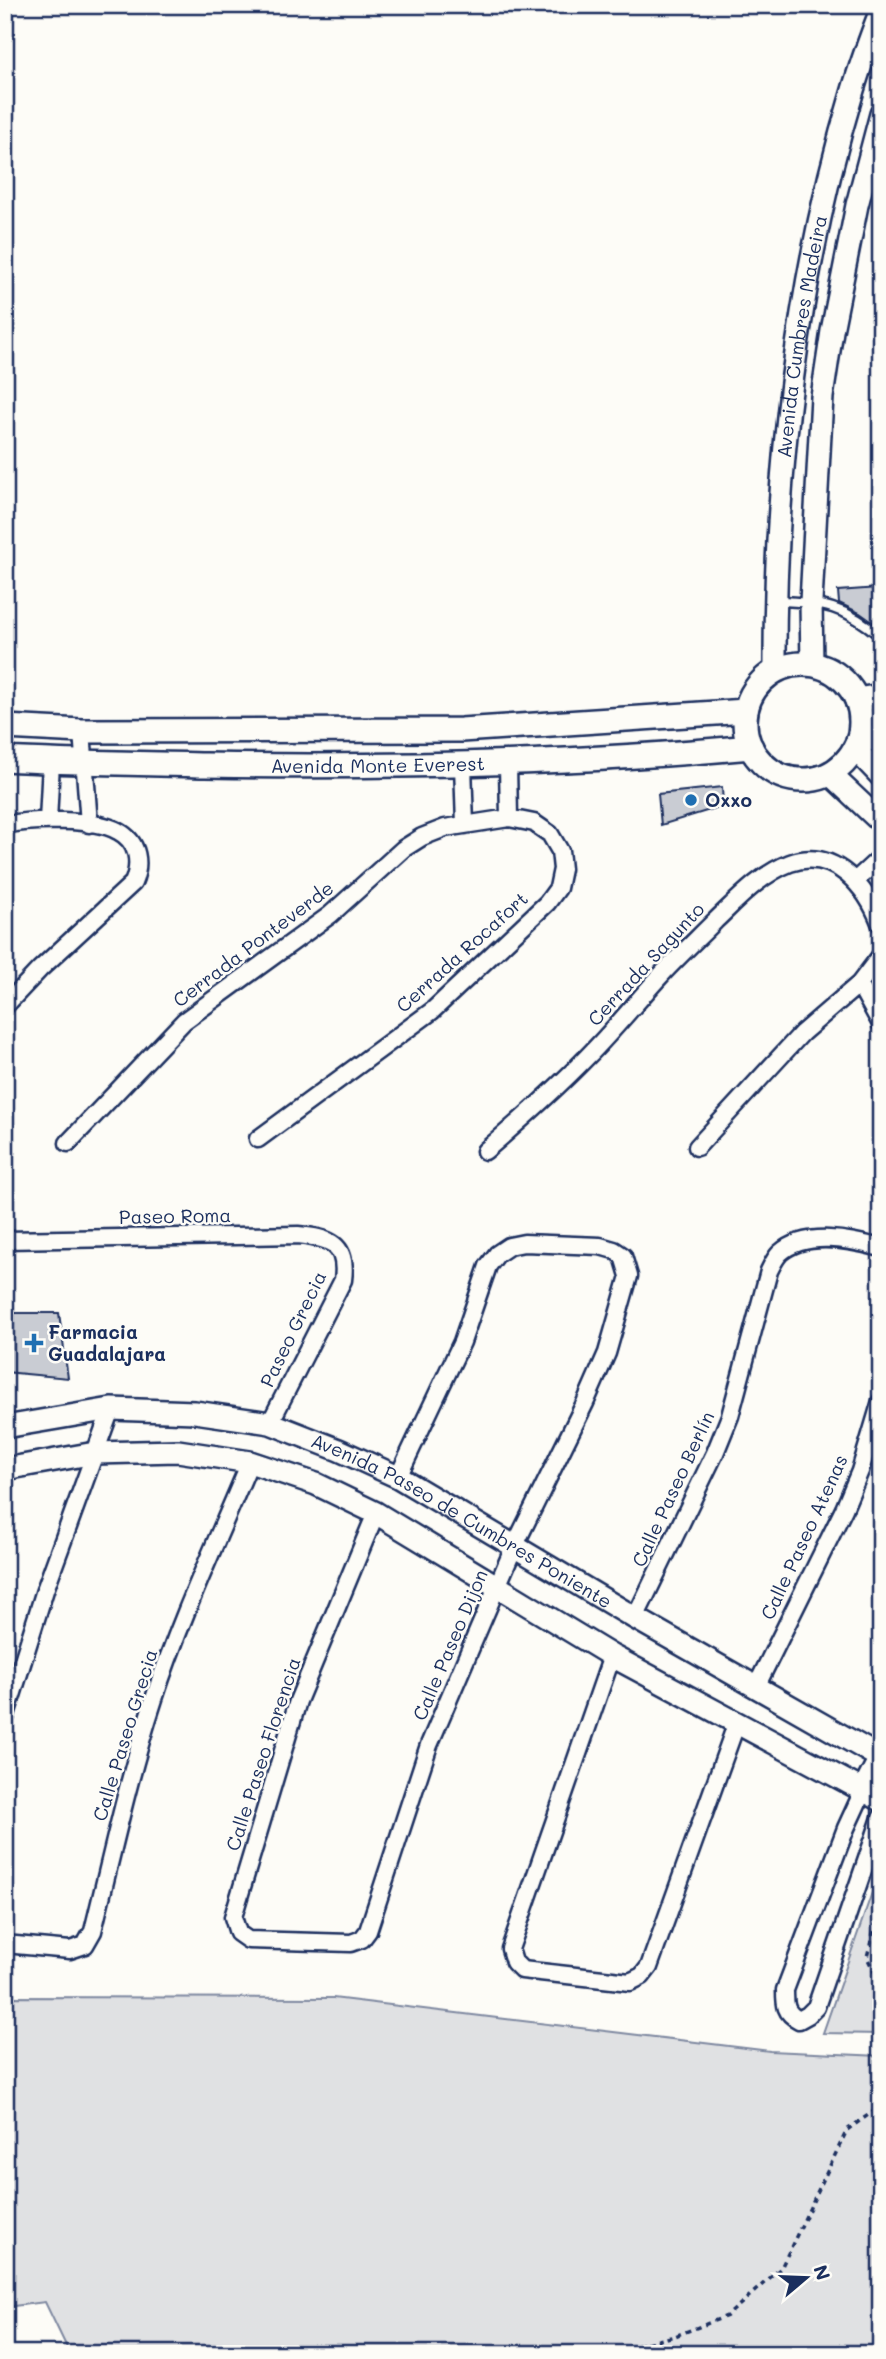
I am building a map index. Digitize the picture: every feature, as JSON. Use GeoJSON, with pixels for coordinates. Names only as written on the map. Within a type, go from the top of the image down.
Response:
{"type":"FeatureCollection","features":[{"type":"Feature","properties":{"kind":"main road"},"geometry":{"type":"LineString","coordinates":[[812,664],[830,671],[846,683],[857,700],[865,742],[830,774],[808,781],[785,778],[765,766],[751,747],[745,729],[746,711],[756,687],[775,671],[793,665],[812,664]]}},
{"type":"Feature","properties":{"kind":"main road"},"geometry":{"type":"LineString","coordinates":[[857,700],[881,696]]}},
{"type":"Feature","properties":{"kind":"main road","name":"Avenida Monte Everest"},"geometry":{"type":"LineString","coordinates":[[5,727],[82,731],[500,729],[746,711]]}},
{"type":"Feature","properties":{"kind":"main road"},"geometry":{"type":"LineString","coordinates":[[309,766],[312,730]]}},
{"type":"Feature","properties":{"kind":"main road","name":"Avenida Monte Everest"},"geometry":{"type":"LineString","coordinates":[[5,760],[309,766],[463,765],[637,758],[751,747]]}},
{"type":"Feature","properties":{"kind":"street","name":"Avenida Cumbres Madeira"},"geometry":{"type":"LineString","coordinates":[[775,671],[775,601],[791,392],[802,318],[824,197],[853,90],[881,10]]}},
{"type":"Feature","properties":{"kind":"street","name":"Avenida Cumbres Madeira"},"geometry":{"type":"LineString","coordinates":[[812,664],[811,602],[822,397],[857,205],[881,114]]}},
{"type":"Feature","properties":{"kind":"street"},"geometry":{"type":"LineString","coordinates":[[82,731],[89,824]]}},
{"type":"Feature","properties":{"kind":"street"},"geometry":{"type":"LineString","coordinates":[[865,742],[881,776]]}},
{"type":"Feature","properties":{"kind":"street"},"geometry":{"type":"LineString","coordinates":[[48,821],[51,762]]}},
{"type":"Feature","properties":{"kind":"street"},"geometry":{"type":"LineString","coordinates":[[508,764],[509,818]]}},
{"type":"Feature","properties":{"kind":"street"},"geometry":{"type":"LineString","coordinates":[[463,765],[465,825]]}},
{"type":"Feature","properties":{"kind":"street"},"geometry":{"type":"LineString","coordinates":[[830,774],[881,822]]}},
{"type":"Feature","properties":{"kind":"street","name":"Cerrada Rocafort"},"geometry":{"type":"LineString","coordinates":[[258,1139],[432,1011],[547,903],[558,888],[562,869],[559,850],[550,834],[534,823],[509,818],[489,821]]}},
{"type":"Feature","properties":{"kind":"street"},"geometry":{"type":"LineString","coordinates":[[5,825],[48,821],[89,824],[118,831],[131,842],[138,857],[138,870],[133,883],[40,969],[5,1006]]}},
{"type":"Feature","properties":{"kind":"street","name":"Cerrada Ponteverde"},"geometry":{"type":"LineString","coordinates":[[68,1143],[184,1021],[330,915],[403,849],[422,837],[445,828],[489,821]]}},
{"type":"Feature","properties":{"kind":"street"},"geometry":{"type":"LineString","coordinates":[[856,880],[881,857]]}},
{"type":"Feature","properties":{"kind":"street","name":"Cerrada Sagunto"},"geometry":{"type":"LineString","coordinates":[[485,1151],[588,1057],[662,974],[728,908],[770,873],[792,862],[815,859],[834,865],[856,880],[879,915]]}},
{"type":"Feature","properties":{"kind":"street"},"geometry":{"type":"LineString","coordinates":[[697,1147],[802,1033],[859,984],[881,955]]}},
{"type":"Feature","properties":{"kind":"street"},"geometry":{"type":"LineString","coordinates":[[859,984],[881,1024]]}},
{"type":"Feature","properties":{"kind":"street","name":"Paseo Roma"},"geometry":{"type":"LineString","coordinates":[[5,1240],[298,1235],[333,1242],[340,1252]]}},
{"type":"Feature","properties":{"kind":"street","name":"Calle Paseo Berlín"},"geometry":{"type":"LineString","coordinates":[[635,1618],[730,1416],[769,1271],[778,1255],[800,1242],[823,1239],[881,1248]]}},
{"type":"Feature","properties":{"kind":"street","name":"Calle Paseo Dijon"},"geometry":{"type":"LineString","coordinates":[[362,1939],[368,1931],[429,1745],[514,1547],[585,1404],[607,1353],[629,1276],[623,1256],[600,1246],[524,1243],[509,1246],[497,1254],[488,1266],[462,1342],[398,1477]]}},
{"type":"Feature","properties":{"kind":"street","name":"Paseo Grecia"},"geometry":{"type":"LineString","coordinates":[[270,1423],[343,1280],[345,1267],[340,1252]]}},
{"type":"Feature","properties":{"kind":"street","name":"Calle Paseo Atenas"},"geometry":{"type":"LineString","coordinates":[[756,1687],[844,1509],[860,1471],[881,1401]]}},
{"type":"Feature","properties":{"kind":"street"},"geometry":{"type":"LineString","coordinates":[[5,1718],[45,1590],[111,1409]]}},
{"type":"Feature","properties":{"kind":"street","name":"Avenida Paseo de Cumbres Poniente"},"geometry":{"type":"LineString","coordinates":[[5,1427],[111,1409],[195,1412],[270,1423],[398,1477],[635,1618],[880,1757]]}},
{"type":"Feature","properties":{"kind":"street","name":"Avenida Paseo de Cumbres Poniente"},"geometry":{"type":"LineString","coordinates":[[5,1469],[95,1453],[178,1451],[250,1462],[316,1484],[376,1513],[611,1656],[872,1795]]}},
{"type":"Feature","properties":{"kind":"street","name":"Calle Paseo Grecia"},"geometry":{"type":"LineString","coordinates":[[5,1944],[70,1950],[85,1945],[93,1931],[134,1766],[154,1698],[250,1462]]}},
{"type":"Feature","properties":{"kind":"street","name":"Calle Paseo Florencia"},"geometry":{"type":"LineString","coordinates":[[362,1939],[351,1943],[248,1940],[239,1933],[233,1917],[298,1702],[376,1513]]}},
{"type":"Feature","properties":{"kind":"street"},"geometry":{"type":"LineString","coordinates":[[611,1656],[510,1949],[514,1962],[522,1970],[630,1982],[642,1976],[649,1967],[737,1722]]}},
{"type":"Feature","properties":{"kind":"street"},"geometry":{"type":"LineString","coordinates":[[880,1757],[872,1795],[846,1828],[785,1990],[785,2005],[789,2015],[799,2020],[816,2007],[881,1818]]}},
{"type":"Feature","properties":{"kind":"lane"},"geometry":{"type":"LineString","coordinates":[[775,601],[811,602],[848,613],[881,637]]}},
{"type":"Feature","properties":{"kind":"path"},"geometry":{"type":"LineString","coordinates":[[881,1902],[867,1957],[881,1986]]}},
{"type":"Feature","properties":{"kind":"path"},"geometry":{"type":"LineString","coordinates":[[618,2350],[675,2336],[727,2316],[781,2268],[847,2130],[881,2106]]}},
{"type":"Feature","properties":{"kind":"shaded area"},"geometry":{"type":"Polygon","coordinates":[[[881,1866],[881,2034],[823,2033],[876,1881],[881,1866]]]}},
{"type":"Feature","properties":{"kind":"shaded area"},"geometry":{"type":"Polygon","coordinates":[[[5,1997],[333,1998],[770,2051],[881,2056],[881,2354],[70,2354],[45,2302],[5,2307],[5,1997]]]}},
{"type":"Feature","properties":{"kind":"building"},"geometry":{"type":"Polygon","coordinates":[[[878,588],[881,599],[881,628],[860,613],[839,603],[838,591],[878,588]]]}},
{"type":"Feature","properties":{"kind":"building","name":"Oxxo"},"geometry":{"type":"Polygon","coordinates":[[[722,787],[723,806],[661,825],[658,794],[722,787]]]}},
{"type":"Feature","properties":{"kind":"building","name":"Farmacia Guadalajara"},"geometry":{"type":"Polygon","coordinates":[[[5,1313],[59,1313],[68,1378],[5,1372],[5,1313]]]}},
{"type":"Feature","properties":{"kind":"place","name":"Oxxo"},"geometry":{"type":"Point","coordinates":[691,800]}},
{"type":"Feature","properties":{"kind":"place","name":"Farmacia Guadalajara"},"geometry":{"type":"Point","coordinates":[34,1343]}}]}
